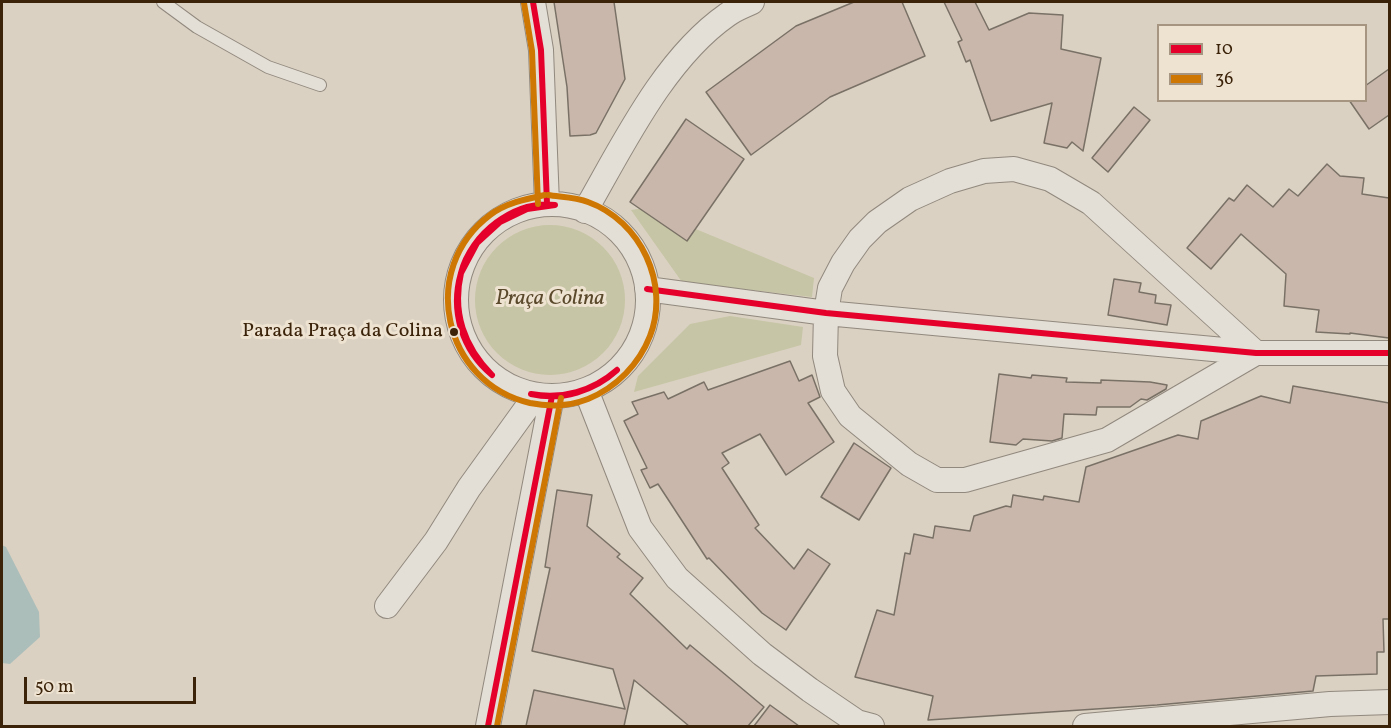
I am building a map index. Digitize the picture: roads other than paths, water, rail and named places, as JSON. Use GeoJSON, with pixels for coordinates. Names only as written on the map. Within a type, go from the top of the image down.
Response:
{"type":"FeatureCollection","features":[{"type":"Feature","properties":{"kind":"street"},"geometry":{"type":"LineString","coordinates":[[533,2],[541,50],[547,204]]}},
{"type":"Feature","properties":{"kind":"street"},"geometry":{"type":"LineString","coordinates":[[585,211],[653,94],[687,51],[727,14],[752,2]]}},
{"type":"Feature","properties":{"kind":"street"},"geometry":{"type":"LineString","coordinates":[[1014,169],[1050,179],[1090,203],[1256,353],[1107,440],[988,475],[964,480],[937,480],[909,464],[868,432],[850,416],[833,391],[825,356],[826,313],[830,288],[843,263],[860,239],[877,222],[910,200],[950,182],[984,171],[1014,169]]}},
{"type":"Feature","properties":{"kind":"street"},"geometry":{"type":"LineString","coordinates":[[547,204],[572,206],[585,211],[599,216],[618,229],[632,247],[642,267],[647,290],[647,314],[640,338],[627,360],[609,378],[586,390],[562,396],[544,395],[512,388],[485,368],[474,355],[462,332],[457,307],[458,282],[466,258],[481,237],[500,220],[522,209],[547,204]]}},
{"type":"Feature","properties":{"kind":"street"},"geometry":{"type":"LineString","coordinates":[[647,290],[826,313],[1256,353],[1389,353]]}},
{"type":"Feature","properties":{"kind":"street"},"geometry":{"type":"LineString","coordinates":[[586,390],[640,528],[677,578],[762,654],[861,725]]}},
{"type":"Feature","properties":{"kind":"street"},"geometry":{"type":"LineString","coordinates":[[387,606],[436,541],[469,488],[544,395]]}},
{"type":"Feature","properties":{"kind":"street"},"geometry":{"type":"LineString","coordinates":[[488,726],[544,395]]}},
{"type":"Feature","properties":{"kind":"street"},"geometry":{"type":"LineString","coordinates":[[1084,726],[1330,704],[1389,702]]}},
{"type":"Feature","properties":{"kind":"lane"},"geometry":{"type":"LineString","coordinates":[[163,2],[197,27],[268,67],[320,85]]}},
{"type":"Feature","properties":{"kind":"place","name":"Parada Praça da Colina"},"geometry":{"type":"Point","coordinates":[454,332]}},
{"type":"Feature","properties":{"kind":"park label","name":"Praça Colina"},"geometry":{"type":"Point","coordinates":[550,300]}}]}
